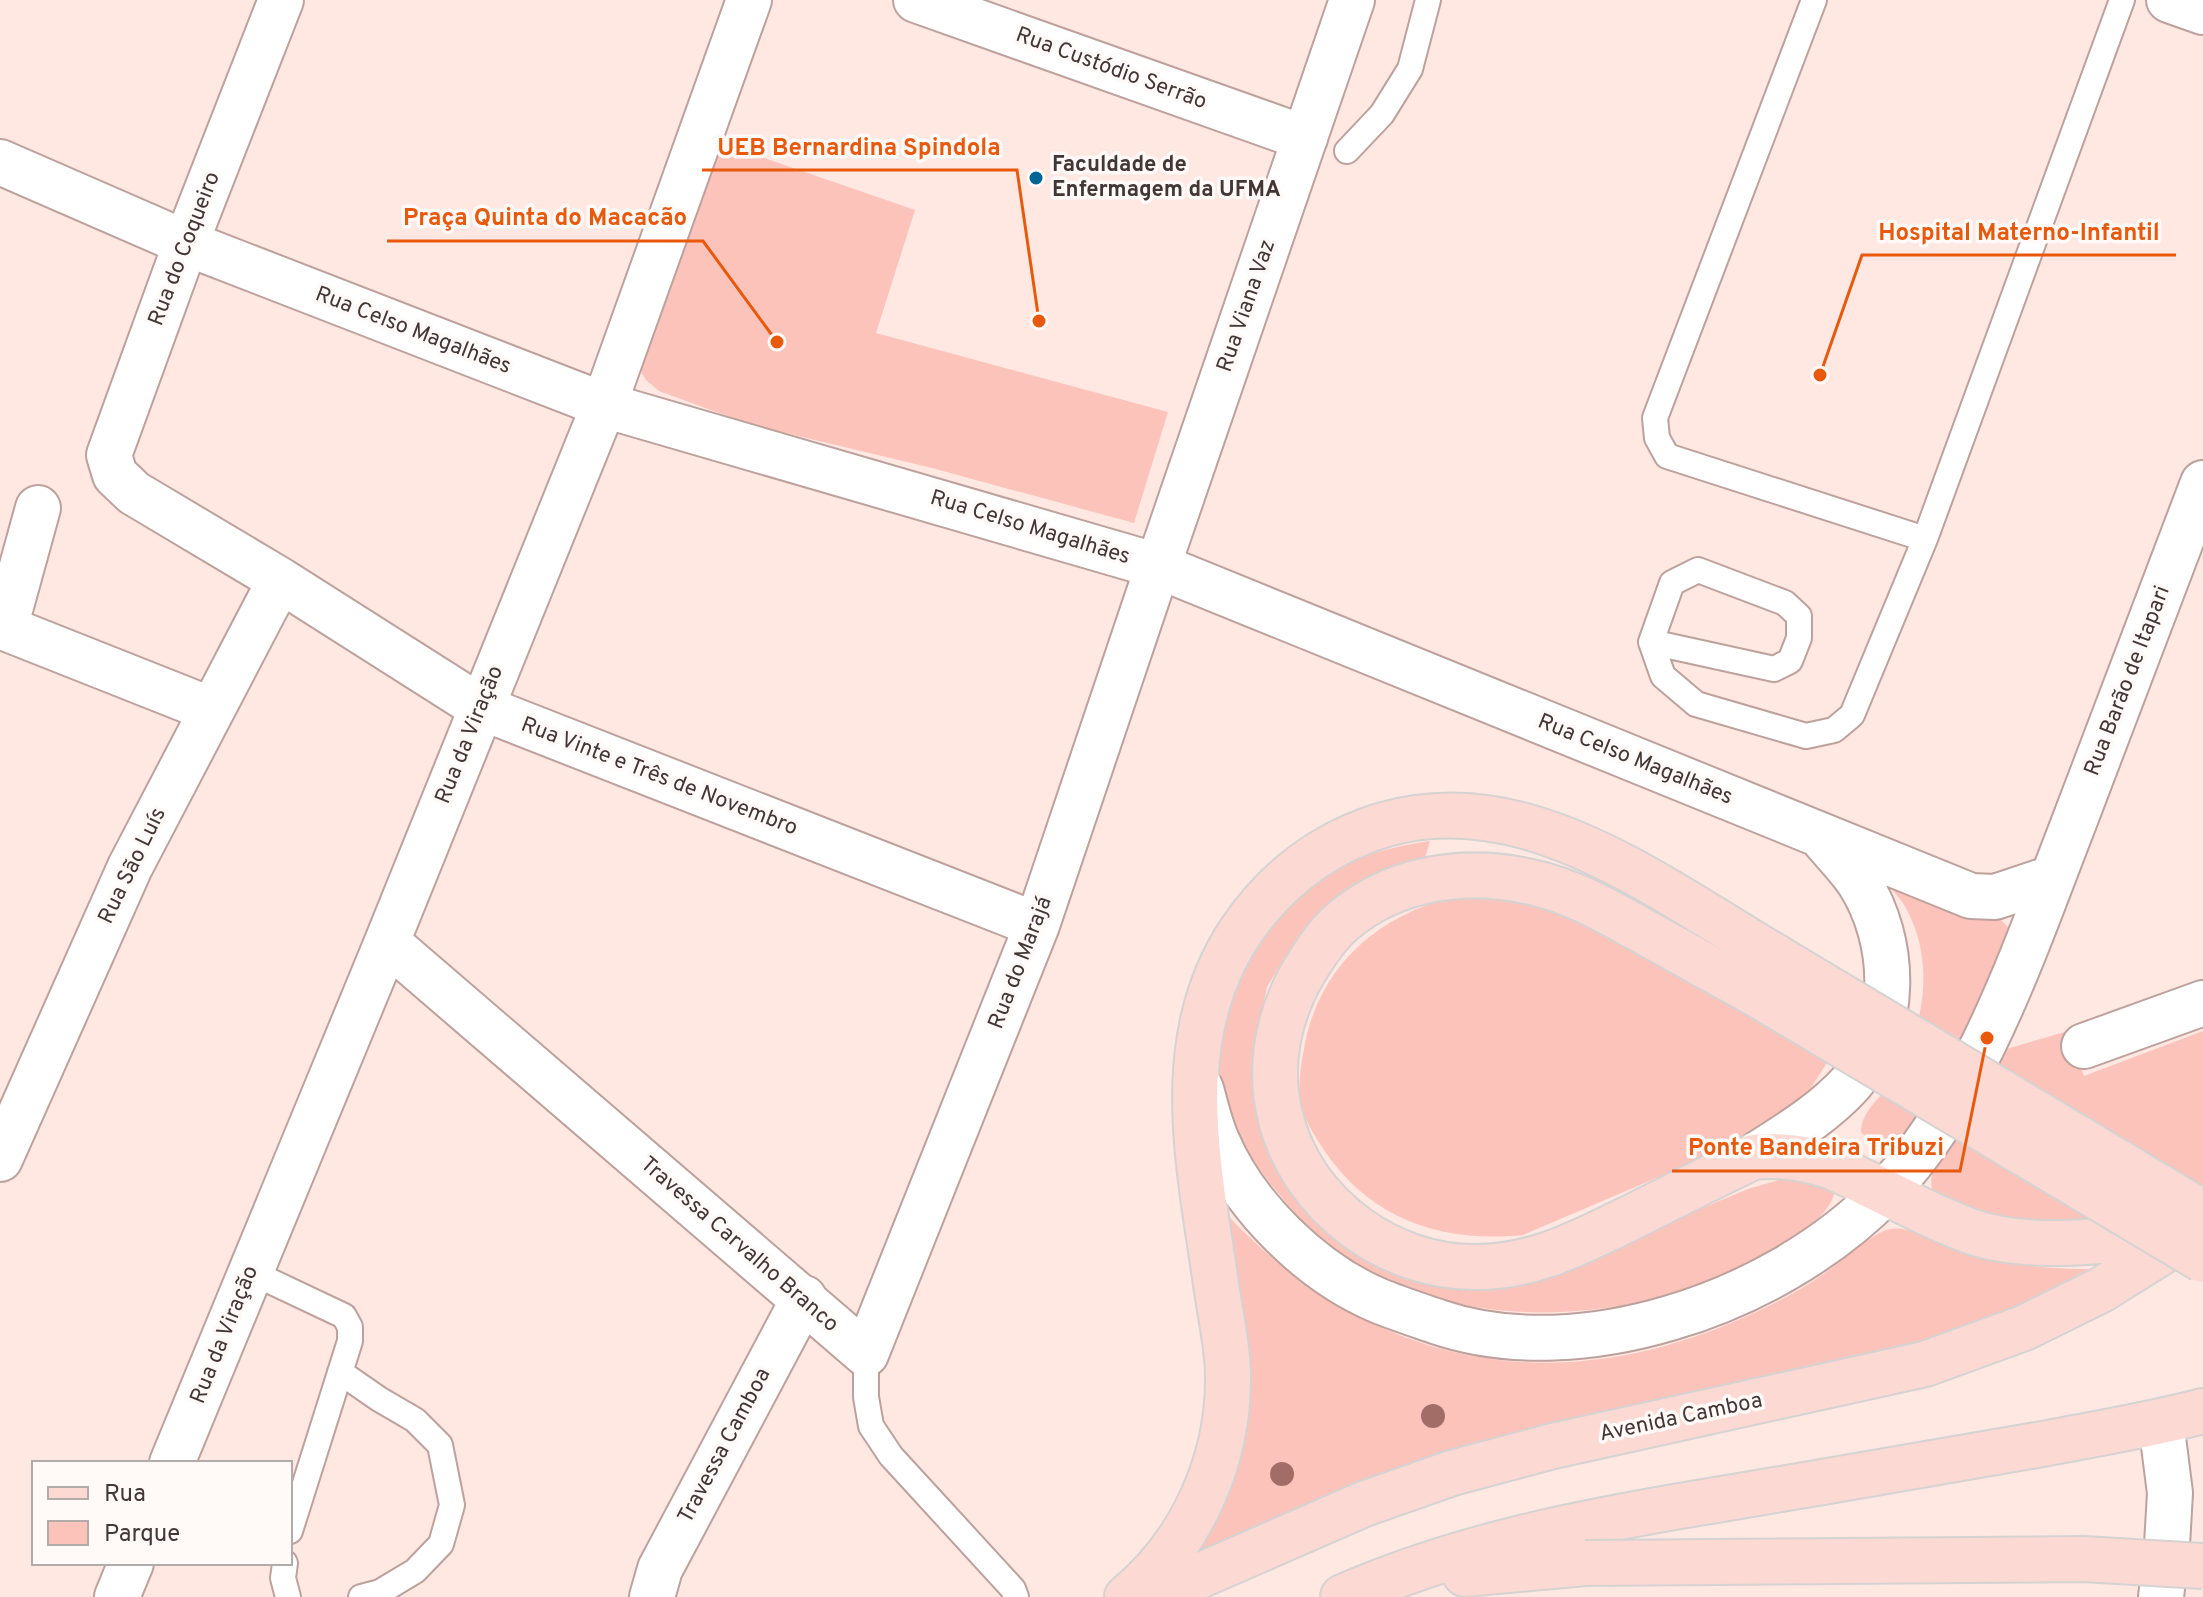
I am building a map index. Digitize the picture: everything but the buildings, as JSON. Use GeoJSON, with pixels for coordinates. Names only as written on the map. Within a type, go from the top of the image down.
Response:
{"type":"FeatureCollection","features":[{"type":"Feature","properties":{"kind":"main road"},"geometry":{"type":"LineString","coordinates":[[1127,1597],[1163,1561],[1198,1507],[1217,1460],[1227,1405],[1229,1372],[1194,1119],[1198,1046],[1206,1005],[1215,977],[1245,926],[1276,888],[1303,864],[1360,834],[1419,819],[1482,816],[1561,836],[1611,859],[1767,976],[2203,1260]]}},
{"type":"Feature","properties":{"kind":"main road"},"geometry":{"type":"LineString","coordinates":[[2203,1213],[1767,976],[1595,904],[1533,882],[1480,875],[1455,876],[1429,880],[1378,897],[1341,923],[1321,945],[1294,991],[1278,1038],[1275,1061],[1277,1107],[1283,1127],[1317,1193],[1365,1233],[1384,1245],[1424,1261],[1471,1267],[1538,1260],[1753,1157],[1786,1155],[1807,1159],[1973,1233],[2069,1243],[2127,1240],[2203,1226]]}},
{"type":"Feature","properties":{"kind":"main road","name":"Avenida Camboa"},"geometry":{"type":"LineString","coordinates":[[1151,1597],[1364,1504],[1452,1473],[1568,1443],[1925,1364],[2024,1328],[2101,1290],[2203,1226]]}},
{"type":"Feature","properties":{"kind":"main road"},"geometry":{"type":"LineString","coordinates":[[1363,1591],[1481,1547],[1584,1522],[2161,1422],[2203,1411]]}},
{"type":"Feature","properties":{"kind":"main road"},"geometry":{"type":"LineString","coordinates":[[1363,1591],[1585,1563],[2083,1559],[2203,1566]]}},
{"type":"Feature","properties":{"kind":"street","name":"Rua do Coqueiro"},"geometry":{"type":"LineString","coordinates":[[134,493],[115,475],[109,455],[186,243],[281,0]]}},
{"type":"Feature","properties":{"kind":"street","name":"Rua da Viração"},"geometry":{"type":"LineString","coordinates":[[173,1461],[604,405],[749,0]]}},
{"type":"Feature","properties":{"kind":"street","name":"Rua Custódio Serrão"},"geometry":{"type":"LineString","coordinates":[[916,0],[1305,138]]}},
{"type":"Feature","properties":{"kind":"street","name":"Rua Viana Vaz"},"geometry":{"type":"LineString","coordinates":[[1158,566],[1352,0]]}},
{"type":"Feature","properties":{"kind":"street"},"geometry":{"type":"LineString","coordinates":[[2169,0],[2203,12]]}},
{"type":"Feature","properties":{"kind":"street","name":"Rua Celso Magalhães"},"geometry":{"type":"LineString","coordinates":[[0,162],[186,243],[604,405],[1158,566],[1971,896],[1995,897],[2052,878]]}},
{"type":"Feature","properties":{"kind":"street","name":"Rua Barão de Itapari"},"geometry":{"type":"LineString","coordinates":[[1198,1046],[1201,1090],[1217,1143],[1238,1180],[1294,1246],[1318,1266],[1376,1300],[1442,1323],[1476,1331],[1545,1338],[1582,1336],[1650,1324],[1699,1310],[1794,1264],[1829,1240],[1886,1192],[1935,1127],[1987,1038],[2052,878],[2189,560],[2203,483]]}},
{"type":"Feature","properties":{"kind":"street","name":"Rua Vinte e Três de Novembro"},"geometry":{"type":"LineString","coordinates":[[134,493],[280,580],[480,707],[1037,925]]}},
{"type":"Feature","properties":{"kind":"street"},"geometry":{"type":"LineString","coordinates":[[38,508],[3,627],[212,710]]}},
{"type":"Feature","properties":{"kind":"street","name":"Rua do Marajá"},"geometry":{"type":"LineString","coordinates":[[866,1354],[1037,925],[1158,566]]}},
{"type":"Feature","properties":{"kind":"street","name":"Rua São Luís"},"geometry":{"type":"LineString","coordinates":[[0,1159],[130,867],[280,580]]}},
{"type":"Feature","properties":{"kind":"street"},"geometry":{"type":"LineString","coordinates":[[1753,1157],[1822,1110],[1852,1081],[1874,1046],[1883,1018],[1886,958],[1872,907],[1847,865],[1819,835]]}},
{"type":"Feature","properties":{"kind":"street","name":"Travessa Carvalho Branco"},"geometry":{"type":"LineString","coordinates":[[387,942],[866,1354]]}},
{"type":"Feature","properties":{"kind":"street"},"geometry":{"type":"LineString","coordinates":[[2084,1046],[2203,1003]]}},
{"type":"Feature","properties":{"kind":"street","name":"Travessa Camboa"},"geometry":{"type":"LineString","coordinates":[[652,1597],[660,1569],[804,1298]]}},
{"type":"Feature","properties":{"kind":"street"},"geometry":{"type":"LineString","coordinates":[[2161,1422],[2186,1497],[2167,1545],[2161,1597]]}},
{"type":"Feature","properties":{"kind":"street"},"geometry":{"type":"LineString","coordinates":[[117,1597],[130,1565]]}},
{"type":"Feature","properties":{"kind":"lane"},"geometry":{"type":"LineString","coordinates":[[1347,151],[1382,114],[1410,69],[1428,0]]}},
{"type":"Feature","properties":{"kind":"lane"},"geometry":{"type":"LineString","coordinates":[[1814,0],[1655,418],[1657,438],[1667,456],[1925,539]]}},
{"type":"Feature","properties":{"kind":"lane"},"geometry":{"type":"LineString","coordinates":[[1651,642],[1774,669],[1790,661],[1799,638],[1799,616],[1785,603],[1698,570],[1672,583],[1651,642],[1663,676],[1696,704],[1806,736],[1834,730],[1852,715],[1925,539],[2122,0]]}},
{"type":"Feature","properties":{"kind":"lane"},"geometry":{"type":"LineString","coordinates":[[251,1272],[344,1316],[351,1334],[292,1525]]}},
{"type":"Feature","properties":{"kind":"lane"},"geometry":{"type":"LineString","coordinates":[[866,1354],[866,1397],[871,1426],[891,1456],[1013,1589],[1016,1597]]}},
{"type":"Feature","properties":{"kind":"lane"},"geometry":{"type":"LineString","coordinates":[[340,1372],[415,1420],[440,1445],[452,1505],[441,1544],[415,1571],[380,1592],[361,1597]]}},
{"type":"Feature","properties":{"kind":"green space"},"geometry":{"type":"Polygon","coordinates":[[[719,145],[915,210],[876,333],[1168,412],[1134,523],[932,468],[749,424],[659,391],[646,380],[640,370],[641,351],[719,145]]]}},
{"type":"Feature","properties":{"kind":"green space"},"geometry":{"type":"Polygon","coordinates":[[[1430,841],[1424,861],[1323,912],[1290,949],[1267,987],[1256,1042],[1349,1241],[1556,1269],[1748,1189],[1797,1175],[1835,1186],[1826,1210],[1789,1241],[1713,1283],[1672,1296],[1629,1304],[1555,1312],[1492,1309],[1431,1297],[1373,1274],[1344,1258],[1317,1237],[1260,1170],[1242,1143],[1222,1099],[1217,1073],[1229,1000],[1242,967],[1261,936],[1302,891],[1346,863],[1396,847],[1430,841]]]}},
{"type":"Feature","properties":{"kind":"green space"},"geometry":{"type":"Polygon","coordinates":[[[1885,881],[2001,920],[2010,929],[1953,1076],[1896,1151],[1873,1143],[1861,1132],[1864,1117],[1892,1081],[1903,1061],[1912,1040],[1922,997],[1921,953],[1916,931],[1905,906],[1885,881]]]}},
{"type":"Feature","properties":{"kind":"green space"},"geometry":{"type":"Polygon","coordinates":[[[1464,894],[1555,904],[1830,1058],[1807,1094],[1757,1135],[1523,1235],[1463,1235],[1409,1221],[1384,1209],[1362,1192],[1341,1172],[1322,1147],[1301,1104],[1302,1061],[1310,1023],[1322,995],[1337,970],[1356,948],[1405,915],[1464,894]]]}},
{"type":"Feature","properties":{"kind":"green space"},"geometry":{"type":"Polygon","coordinates":[[[2068,1031],[2084,1076],[2203,1031],[2203,1186],[2123,1213],[2076,1223],[2015,1219],[1936,1200],[1931,1183],[1934,1166],[2003,1050],[2068,1031]]]}},
{"type":"Feature","properties":{"kind":"green space"},"geometry":{"type":"Polygon","coordinates":[[[1230,1218],[1286,1269],[1344,1309],[1406,1338],[1470,1356],[1537,1363],[1605,1358],[1674,1343],[1745,1317],[1806,1286],[1870,1239],[1891,1229],[1910,1231],[1992,1259],[2049,1268],[2089,1269],[1998,1315],[1941,1337],[1781,1377],[1511,1434],[1426,1458],[1265,1522],[1186,1561],[1244,1341],[1230,1218]]]}},
{"type":"Feature","properties":{"kind":"place","name":"Faculdade de Enfermagem da UFMA"},"geometry":{"type":"Point","coordinates":[1036,178]}},
{"type":"Feature","properties":{"kind":"place","name":"UEB Bernardina Spindola"},"geometry":{"type":"Point","coordinates":[1039,321]}},
{"type":"Feature","properties":{"kind":"place","name":"Praça Quinta do Macacão"},"geometry":{"type":"Point","coordinates":[777,342]}},
{"type":"Feature","properties":{"kind":"place","name":"Hospital Materno-Infantil"},"geometry":{"type":"Point","coordinates":[1820,375]}},
{"type":"Feature","properties":{"kind":"place","name":"Ponte Bandeira Tribuzi"},"geometry":{"type":"Point","coordinates":[1987,1038]}}]}
